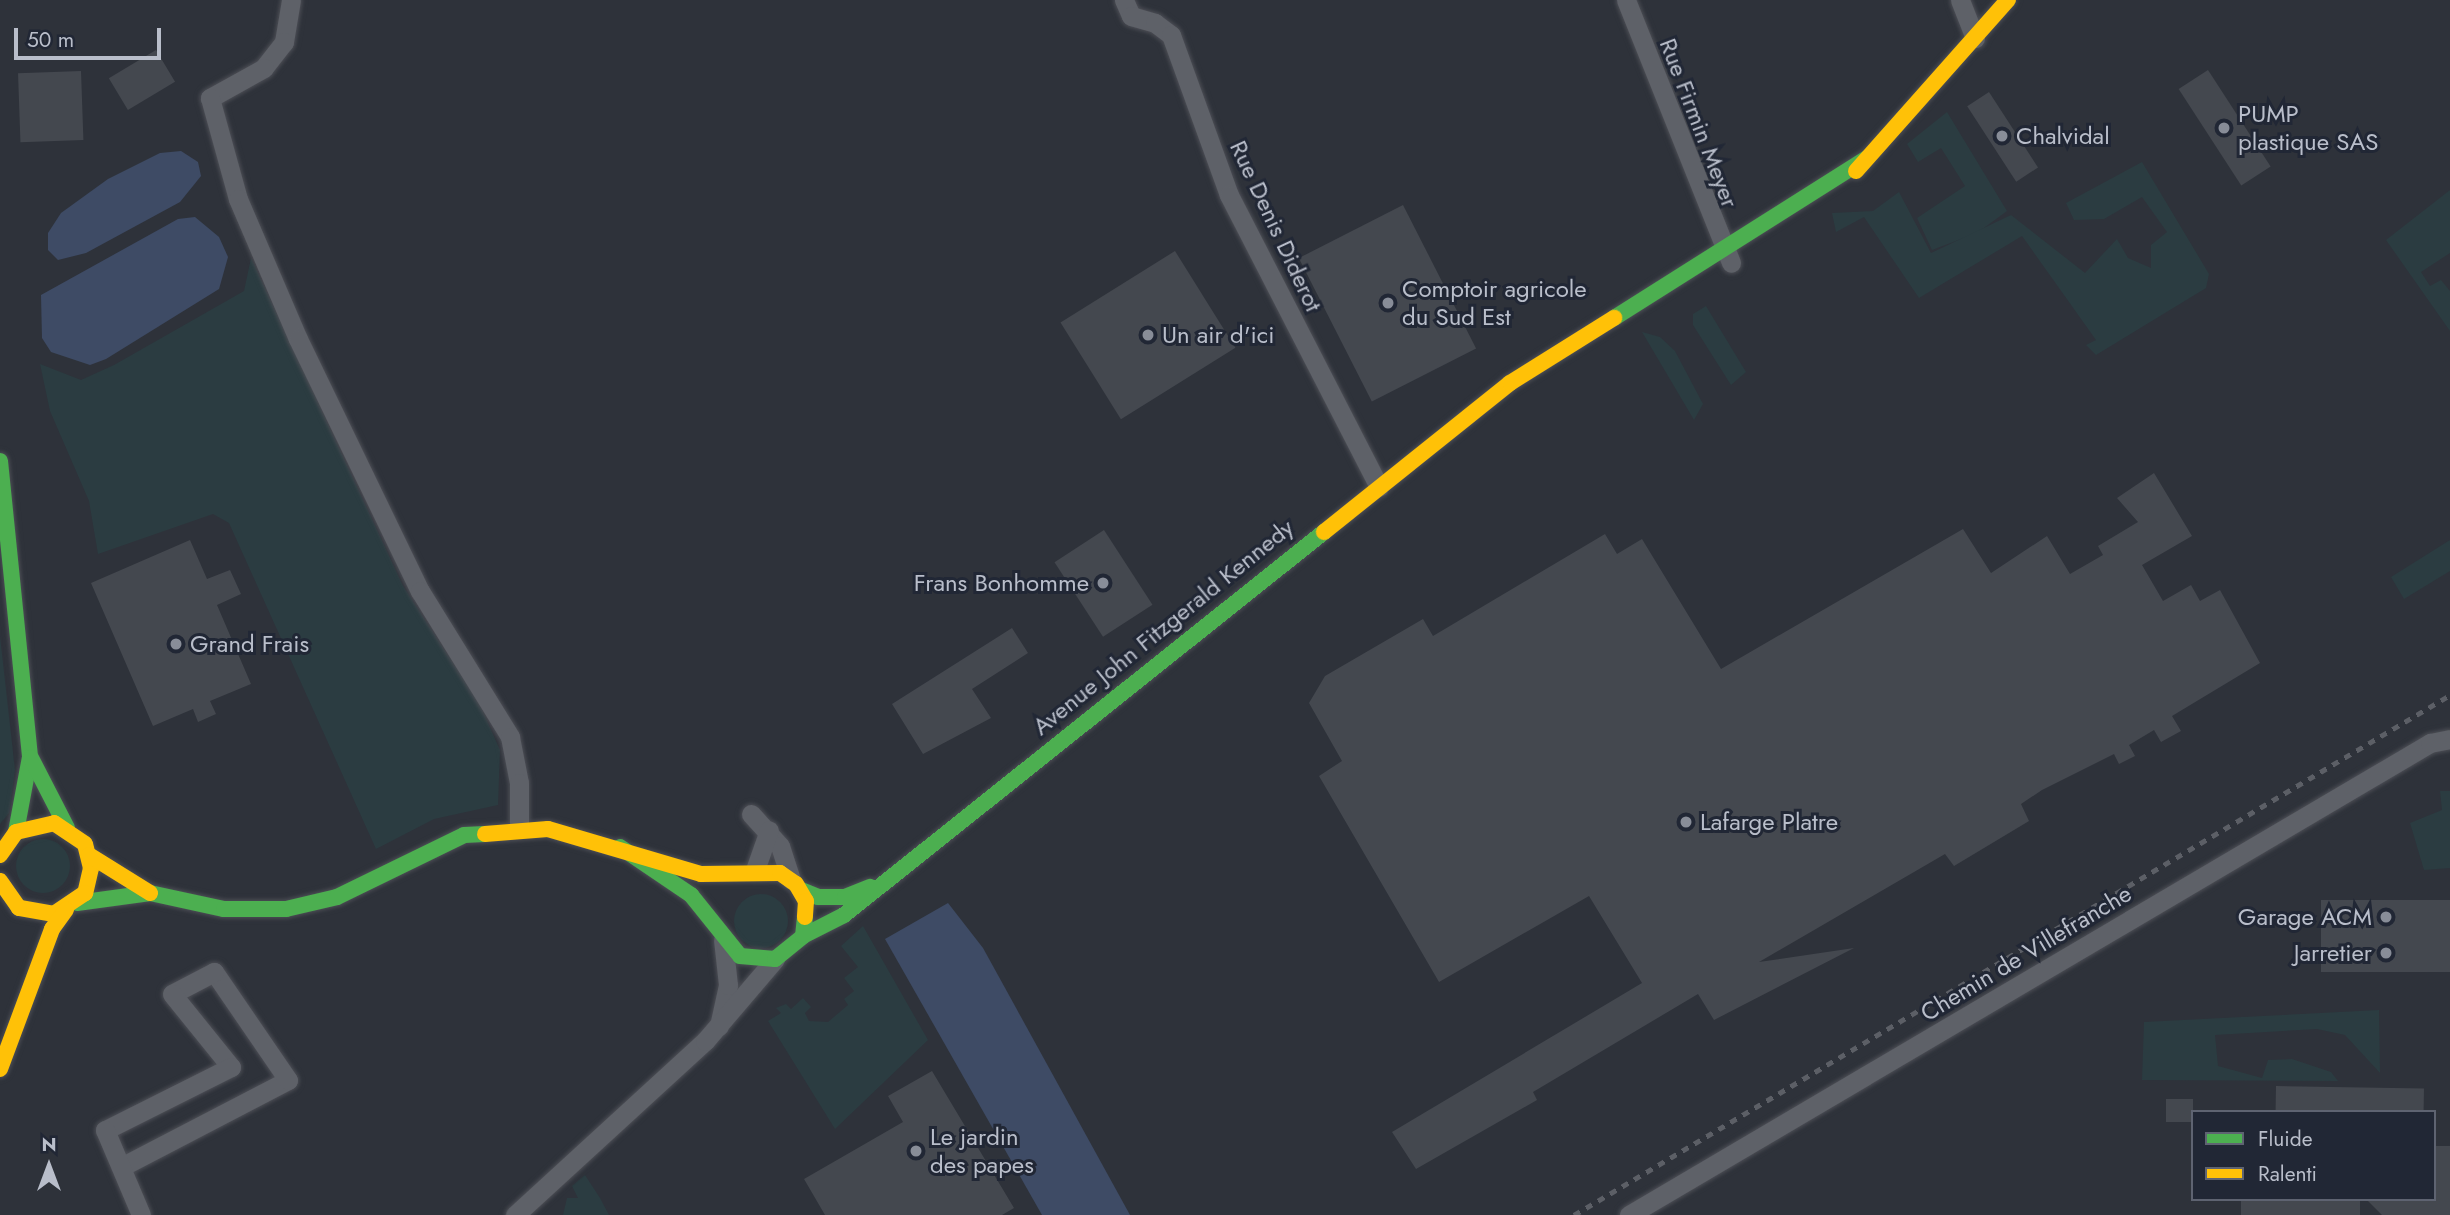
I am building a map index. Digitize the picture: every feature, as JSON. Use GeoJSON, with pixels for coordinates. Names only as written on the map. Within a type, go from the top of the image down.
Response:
{"type":"FeatureCollection","features":[{"type":"Feature","properties":{"kind":"street"},"geometry":{"type":"LineString","coordinates":[[291,0],[284,42],[264,68],[210,98],[238,199],[351,452],[420,591],[510,737],[519,783],[519,828]]}},
{"type":"Feature","properties":{"kind":"street","name":"Rue Denis Diderot"},"geometry":{"type":"LineString","coordinates":[[1124,0],[1131,16],[1155,23],[1171,35],[1229,195],[1379,487]]}},
{"type":"Feature","properties":{"kind":"street","name":"Rue Firmin Meyer"},"geometry":{"type":"LineString","coordinates":[[1626,0],[1727,256]]}},
{"type":"Feature","properties":{"kind":"street"},"geometry":{"type":"LineString","coordinates":[[1960,0],[1975,38]]}},
{"type":"Feature","properties":{"kind":"street","name":"Avenue John Fitzgerald Kennedy"},"geometry":{"type":"LineString","coordinates":[[803,936],[844,915],[1547,356],[1727,256],[1867,158],[2008,0]]}},
{"type":"Feature","properties":{"kind":"street"},"geometry":{"type":"LineString","coordinates":[[0,461],[30,757],[16,832],[0,855]]}},
{"type":"Feature","properties":{"kind":"street","name":"Chemin de Villefranche"},"geometry":{"type":"LineString","coordinates":[[1629,1215],[2430,743],[2450,739]]}},
{"type":"Feature","properties":{"kind":"street"},"geometry":{"type":"LineString","coordinates":[[30,757],[67,828],[89,856],[150,893]]}},
{"type":"Feature","properties":{"kind":"street"},"geometry":{"type":"LineString","coordinates":[[515,1215],[718,1027],[775,959],[803,936],[808,912],[769,830],[751,814]]}},
{"type":"Feature","properties":{"kind":"street"},"geometry":{"type":"LineString","coordinates":[[16,832],[41,822],[67,828]]}},
{"type":"Feature","properties":{"kind":"street"},"geometry":{"type":"LineString","coordinates":[[0,881],[10,900],[30,913],[150,893],[258,911],[311,905],[359,888],[464,835],[519,828],[576,834],[701,874],[748,872],[796,885]]}},
{"type":"Feature","properties":{"kind":"street"},"geometry":{"type":"LineString","coordinates":[[718,1027],[728,985],[721,934],[720,898],[748,872],[769,830]]}},
{"type":"Feature","properties":{"kind":"street"},"geometry":{"type":"LineString","coordinates":[[620,847],[691,895],[721,934],[752,960],[775,959]]}},
{"type":"Feature","properties":{"kind":"street"},"geometry":{"type":"LineString","coordinates":[[0,1069],[52,929],[90,881],[89,856]]}},
{"type":"Feature","properties":{"kind":"street","name":"Avenue John Fitzgerald Kennedy"},"geometry":{"type":"LineString","coordinates":[[796,885],[818,897],[845,897],[888,880]]}},
{"type":"Feature","properties":{"kind":"street"},"geometry":{"type":"LineString","coordinates":[[123,1166],[288,1080],[214,972],[172,995],[230,1067],[105,1130],[123,1166],[141,1215]]}},
{"type":"Feature","properties":{"kind":"shaded area"},"geometry":{"type":"Polygon","coordinates":[[[1947,112],[2007,211],[1977,233],[1932,250],[1917,218],[1965,186],[1941,148],[1918,162],[1907,144],[1947,112]]]}},
{"type":"Feature","properties":{"kind":"shaded area"},"geometry":{"type":"Polygon","coordinates":[[[2142,162],[2209,274],[2206,288],[2096,355],[2086,345],[2096,340],[2022,236],[1919,298],[1864,217],[1836,232],[1832,213],[1873,211],[1899,192],[1931,253],[2011,215],[2085,273],[2117,239],[2128,258],[2151,268],[2151,245],[2167,232],[2142,197],[2104,219],[2074,220],[2066,203],[2142,162]]]}},
{"type":"Feature","properties":{"kind":"shaded area"},"geometry":{"type":"Polygon","coordinates":[[[2450,190],[2450,253],[2421,272],[2430,286],[2441,280],[2450,291],[2450,331],[2386,240],[2450,190]]]}},
{"type":"Feature","properties":{"kind":"shaded area"},"geometry":{"type":"Polygon","coordinates":[[[251,258],[403,586],[479,703],[500,750],[498,805],[434,819],[376,849],[229,523],[213,514],[98,554],[89,501],[50,411],[40,364],[81,380],[114,365],[244,291],[251,258]]]}},
{"type":"Feature","properties":{"kind":"shaded area"},"geometry":{"type":"Polygon","coordinates":[[[1706,306],[1746,372],[1731,385],[1693,325],[1693,314],[1706,306]]]}},
{"type":"Feature","properties":{"kind":"shaded area"},"geometry":{"type":"Polygon","coordinates":[[[1642,332],[1660,337],[1675,351],[1703,404],[1694,420],[1642,332]]]}},
{"type":"Feature","properties":{"kind":"shaded area"},"geometry":{"type":"Polygon","coordinates":[[[2450,540],[2450,571],[2404,599],[2391,577],[2450,540]]]}},
{"type":"Feature","properties":{"kind":"shaded area"},"geometry":{"type":"Polygon","coordinates":[[[0,636],[15,770],[9,813],[0,824],[0,636]]]}},
{"type":"Feature","properties":{"kind":"shaded area"},"geometry":{"type":"Polygon","coordinates":[[[2440,791],[2450,791],[2450,868],[2424,870],[2410,823],[2442,810],[2440,791]]]}},
{"type":"Feature","properties":{"kind":"shaded area"},"geometry":{"type":"Polygon","coordinates":[[[43,839],[62,847],[70,866],[62,885],[43,893],[24,885],[16,866],[24,847],[43,839]]]}},
{"type":"Feature","properties":{"kind":"shaded area"},"geometry":{"type":"Polygon","coordinates":[[[761,894],[780,902],[788,921],[780,940],[761,948],[742,940],[734,921],[742,902],[761,894]]]}},
{"type":"Feature","properties":{"kind":"shaded area"},"geometry":{"type":"Polygon","coordinates":[[[863,926],[928,1040],[835,1129],[768,1021],[781,1013],[776,1008],[786,1004],[791,1009],[803,998],[811,1007],[805,1013],[809,1021],[828,1022],[848,1005],[844,999],[854,991],[844,978],[858,967],[841,946],[863,926]]]}},
{"type":"Feature","properties":{"kind":"shaded area"},"geometry":{"type":"Polygon","coordinates":[[[2379,1010],[2380,1073],[2345,1035],[2317,1029],[2215,1035],[2218,1066],[2262,1078],[2268,1060],[2292,1059],[2331,1072],[2338,1081],[2142,1080],[2144,1022],[2379,1010]]]}},
{"type":"Feature","properties":{"kind":"shaded area"},"geometry":{"type":"Polygon","coordinates":[[[585,1175],[609,1215],[563,1215],[567,1198],[578,1198],[572,1186],[585,1175]]]}},
{"type":"Feature","properties":{"kind":"water"},"geometry":{"type":"Polygon","coordinates":[[[181,151],[198,162],[201,176],[180,202],[86,253],[58,260],[48,250],[48,233],[61,213],[108,179],[160,153],[181,151]]]}},
{"type":"Feature","properties":{"kind":"water"},"geometry":{"type":"Polygon","coordinates":[[[195,217],[219,237],[228,257],[219,289],[106,359],[90,365],[51,352],[42,338],[41,295],[178,219],[195,217]]]}},
{"type":"Feature","properties":{"kind":"water"},"geometry":{"type":"Polygon","coordinates":[[[948,903],[983,948],[1130,1215],[1042,1215],[885,939],[948,903]]]}},
{"type":"Feature","properties":{"kind":"building"},"geometry":{"type":"Polygon","coordinates":[[[156,50],[175,82],[128,110],[109,78],[156,50]]]}},
{"type":"Feature","properties":{"kind":"building","name":"PUMP plastique SAS"},"geometry":{"type":"Polygon","coordinates":[[[2208,70],[2271,166],[2241,186],[2179,89],[2208,70]]]}},
{"type":"Feature","properties":{"kind":"building"},"geometry":{"type":"Polygon","coordinates":[[[81,71],[83,140],[20,142],[18,73],[81,71]]]}},
{"type":"Feature","properties":{"kind":"building","name":"Chalvidal"},"geometry":{"type":"Polygon","coordinates":[[[1989,92],[2038,167],[2016,182],[1967,106],[1989,92]]]}},
{"type":"Feature","properties":{"kind":"building","name":"Comptoir agricole du Sud Est"},"geometry":{"type":"Polygon","coordinates":[[[1403,205],[1476,348],[1372,402],[1299,258],[1403,205]]]}},
{"type":"Feature","properties":{"kind":"building","name":"Un air d'ici"},"geometry":{"type":"Polygon","coordinates":[[[1175,251],[1235,348],[1121,419],[1061,323],[1175,251]]]}},
{"type":"Feature","properties":{"kind":"building","name":"Lafarge Platre"},"geometry":{"type":"Polygon","coordinates":[[[2154,473],[2192,536],[2142,565],[2163,601],[2191,585],[2200,601],[2220,590],[2260,663],[2172,716],[2181,731],[2161,742],[2154,730],[2129,745],[2135,756],[2119,764],[2114,754],[2042,790],[2021,804],[2029,821],[1954,866],[1945,854],[1759,962],[1854,948],[1714,1020],[1698,994],[1533,1092],[1537,1100],[1416,1169],[1392,1132],[1642,983],[1589,896],[1439,982],[1319,776],[1342,761],[1309,703],[1325,676],[1423,619],[1433,636],[1605,534],[1617,554],[1642,539],[1721,669],[1963,529],[1991,573],[2047,536],[2070,574],[2103,555],[2098,546],[2138,522],[2117,498],[2154,473]]]}},
{"type":"Feature","properties":{"kind":"building","name":"Frans Bonhomme"},"geometry":{"type":"Polygon","coordinates":[[[1104,530],[1152,605],[1103,637],[1055,562],[1104,530]]]}},
{"type":"Feature","properties":{"kind":"building","name":"Grand Frais"},"geometry":{"type":"Polygon","coordinates":[[[190,540],[207,579],[230,570],[241,594],[217,605],[251,684],[210,701],[216,714],[198,722],[193,709],[153,726],[91,583],[190,540]]]}},
{"type":"Feature","properties":{"kind":"building"},"geometry":{"type":"Polygon","coordinates":[[[1012,628],[1028,653],[972,689],[991,718],[923,754],[892,704],[1012,628]]]}},
{"type":"Feature","properties":{"kind":"building"},"geometry":{"type":"Polygon","coordinates":[[[2321,900],[2450,900],[2450,972],[2321,972],[2321,900]]]}},
{"type":"Feature","properties":{"kind":"building","name":"Le jardin des papes"},"geometry":{"type":"Polygon","coordinates":[[[932,1071],[1014,1208],[1002,1215],[825,1215],[804,1179],[903,1122],[888,1096],[932,1071]]]}},
{"type":"Feature","properties":{"kind":"building"},"geometry":{"type":"Polygon","coordinates":[[[2276,1086],[2424,1089],[2424,1110],[2276,1110],[2276,1086]]]}},
{"type":"Feature","properties":{"kind":"building"},"geometry":{"type":"Polygon","coordinates":[[[2166,1099],[2193,1099],[2191,1122],[2166,1122],[2166,1099]]]}},
{"type":"Feature","properties":{"kind":"building"},"geometry":{"type":"Polygon","coordinates":[[[2436,1146],[2450,1146],[2450,1215],[2382,1215],[2368,1201],[2436,1201],[2436,1146]]]}},
{"type":"Feature","properties":{"kind":"building"},"geometry":{"type":"Polygon","coordinates":[[[2241,1201],[2360,1201],[2360,1215],[2241,1215],[2241,1201]]]}},
{"type":"Feature","properties":{"kind":"railway"},"geometry":{"type":"LineString","coordinates":[[1574,1215],[2450,695]]}},
{"type":"Feature","properties":{"kind":"traffic: fast"},"geometry":{"type":"LineString","coordinates":[[1614,318],[1867,158]]}},
{"type":"Feature","properties":{"kind":"traffic: fast"},"geometry":{"type":"LineString","coordinates":[[0,461],[30,757],[16,832]]}},
{"type":"Feature","properties":{"kind":"traffic: fast"},"geometry":{"type":"LineString","coordinates":[[803,936],[844,915],[1324,532]]}},
{"type":"Feature","properties":{"kind":"traffic: fast"},"geometry":{"type":"LineString","coordinates":[[31,758],[67,828]]}},
{"type":"Feature","properties":{"kind":"traffic: fast"},"geometry":{"type":"LineString","coordinates":[[77,903],[150,893],[224,909],[286,909],[337,897],[464,835],[485,834]]}},
{"type":"Feature","properties":{"kind":"traffic: fast"},"geometry":{"type":"LineString","coordinates":[[620,847],[691,895],[740,956],[775,959],[803,936],[805,917]]}},
{"type":"Feature","properties":{"kind":"traffic: fast"},"geometry":{"type":"LineString","coordinates":[[801,890],[818,897],[845,897],[870,887]]}},
{"type":"Feature","properties":{"kind":"traffic: slow"},"geometry":{"type":"LineString","coordinates":[[1856,171],[2008,0]]}},
{"type":"Feature","properties":{"kind":"traffic: slow"},"geometry":{"type":"LineString","coordinates":[[1324,532],[1510,383],[1614,318]]}},
{"type":"Feature","properties":{"kind":"traffic: slow"},"geometry":{"type":"LineString","coordinates":[[0,855],[16,832],[54,823],[85,844],[91,868],[85,893],[54,914],[19,908],[0,881]]}},
{"type":"Feature","properties":{"kind":"traffic: slow"},"geometry":{"type":"LineString","coordinates":[[485,834],[548,829],[701,874],[780,873],[796,884],[806,901],[805,917]]}},
{"type":"Feature","properties":{"kind":"traffic: slow"},"geometry":{"type":"LineString","coordinates":[[89,855],[150,893]]}},
{"type":"Feature","properties":{"kind":"traffic: slow"},"geometry":{"type":"LineString","coordinates":[[0,1069],[52,929],[66,910]]}},
{"type":"Feature","properties":{"kind":"place","name":"PUMP plastique SAS"},"geometry":{"type":"Point","coordinates":[2224,128]}},
{"type":"Feature","properties":{"kind":"place","name":"Chalvidal"},"geometry":{"type":"Point","coordinates":[2002,136]}},
{"type":"Feature","properties":{"kind":"place","name":"Comptoir agricole du Sud Est"},"geometry":{"type":"Point","coordinates":[1388,303]}},
{"type":"Feature","properties":{"kind":"place","name":"Un air d'ici"},"geometry":{"type":"Point","coordinates":[1148,335]}},
{"type":"Feature","properties":{"kind":"place","name":"Frans Bonhomme"},"geometry":{"type":"Point","coordinates":[1103,583]}},
{"type":"Feature","properties":{"kind":"place","name":"Grand Frais"},"geometry":{"type":"Point","coordinates":[176,644]}},
{"type":"Feature","properties":{"kind":"place","name":"Lafarge Platre"},"geometry":{"type":"Point","coordinates":[1686,822]}},
{"type":"Feature","properties":{"kind":"place","name":"Garage ACM"},"geometry":{"type":"Point","coordinates":[2386,917]}},
{"type":"Feature","properties":{"kind":"place","name":"Jarretier"},"geometry":{"type":"Point","coordinates":[2386,953]}},
{"type":"Feature","properties":{"kind":"place","name":"Le jardin des papes"},"geometry":{"type":"Point","coordinates":[916,1151]}}]}
